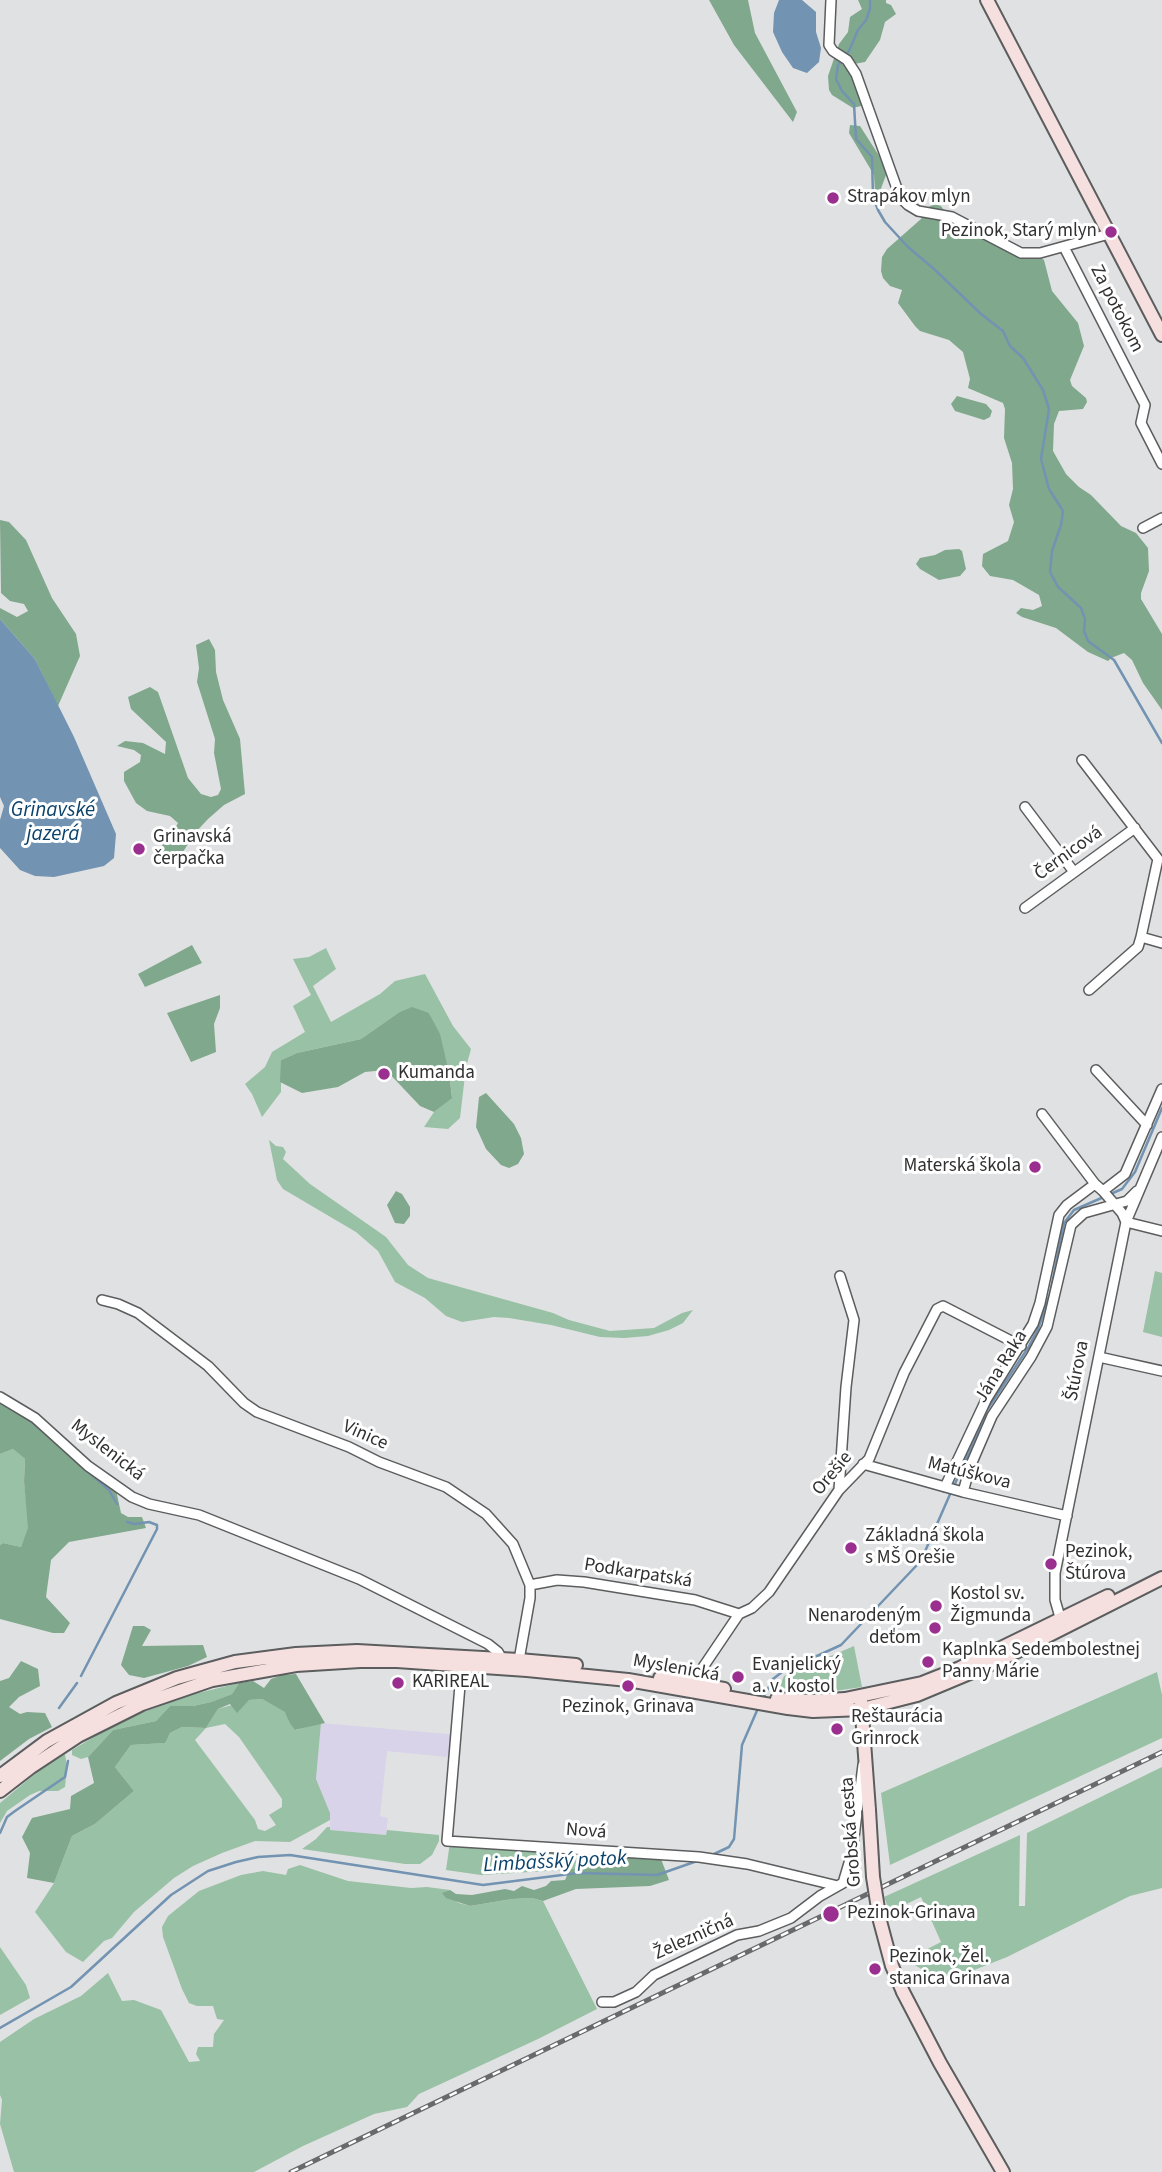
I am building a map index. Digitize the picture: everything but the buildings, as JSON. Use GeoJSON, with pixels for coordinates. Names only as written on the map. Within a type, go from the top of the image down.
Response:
{"type":"FeatureCollection","features":[{"type":"Feature","properties":{"kind":"main road"},"geometry":{"type":"LineString","coordinates":[[987,0],[1162,335]]}},
{"type":"Feature","properties":{"kind":"main road","name":"Myslenická"},"geometry":{"type":"LineString","coordinates":[[322,1657],[393,1651],[488,1667],[628,1680],[762,1700],[861,1703],[917,1695],[996,1662],[1162,1570]]}},
{"type":"Feature","properties":{"kind":"main road","name":"Myslenická"},"geometry":{"type":"LineString","coordinates":[[1062,1624],[1162,1578]]}},
{"type":"Feature","properties":{"kind":"main road"},"geometry":{"type":"LineString","coordinates":[[0,1776],[47,1741],[157,1685],[235,1662],[322,1657]]}},
{"type":"Feature","properties":{"kind":"main road"},"geometry":{"type":"LineString","coordinates":[[0,1791],[78,1736],[142,1704],[197,1684],[322,1657]]}},
{"type":"Feature","properties":{"kind":"main road"},"geometry":{"type":"LineString","coordinates":[[488,1667],[502,1659]]}},
{"type":"Feature","properties":{"kind":"main road","name":"Myslenická"},"geometry":{"type":"LineString","coordinates":[[462,1661],[502,1659],[597,1667],[693,1682],[762,1700]]}},
{"type":"Feature","properties":{"kind":"main road","name":"Grobská cesta"},"geometry":{"type":"LineString","coordinates":[[861,1703],[873,1877],[880,1921],[892,1965],[926,2038],[1003,2172]]}},
{"type":"Feature","properties":{"kind":"street"},"geometry":{"type":"LineString","coordinates":[[831,0],[829,45],[844,58],[856,74],[901,197],[908,205],[918,211],[951,218],[1021,253],[1040,253],[1109,234]]}},
{"type":"Feature","properties":{"kind":"street","name":"Za potokom"},"geometry":{"type":"LineString","coordinates":[[1064,247],[1145,405],[1141,423],[1162,464]]}},
{"type":"Feature","properties":{"kind":"street"},"geometry":{"type":"LineString","coordinates":[[1143,528],[1162,518]]}},
{"type":"Feature","properties":{"kind":"street"},"geometry":{"type":"LineString","coordinates":[[1083,760],[1158,859],[1138,947],[1089,989]]}},
{"type":"Feature","properties":{"kind":"street"},"geometry":{"type":"LineString","coordinates":[[1025,807],[1074,872]]}},
{"type":"Feature","properties":{"kind":"street","name":"Černicová"},"geometry":{"type":"LineString","coordinates":[[1025,908],[1135,828]]}},
{"type":"Feature","properties":{"kind":"street"},"geometry":{"type":"LineString","coordinates":[[1141,937],[1162,943]]}},
{"type":"Feature","properties":{"kind":"street"},"geometry":{"type":"LineString","coordinates":[[1096,1070],[1147,1125]]}},
{"type":"Feature","properties":{"kind":"street"},"geometry":{"type":"LineString","coordinates":[[1104,1191],[1125,1174],[1162,1089]]}},
{"type":"Feature","properties":{"kind":"street"},"geometry":{"type":"LineString","coordinates":[[1042,1114],[1126,1222],[1162,1231]]}},
{"type":"Feature","properties":{"kind":"street","name":"Štúrova"},"geometry":{"type":"LineString","coordinates":[[1062,1624],[1054,1586],[1126,1222],[1162,1137]]}},
{"type":"Feature","properties":{"kind":"street"},"geometry":{"type":"LineString","coordinates":[[946,1487],[986,1400],[1032,1324],[1040,1303],[1059,1215],[1067,1205],[1094,1184]]}},
{"type":"Feature","properties":{"kind":"street","name":"Jána Raka"},"geometry":{"type":"LineString","coordinates":[[960,1491],[992,1416],[1031,1357],[1047,1326],[1071,1225],[1084,1213],[1127,1201],[1140,1188]]}},
{"type":"Feature","properties":{"kind":"street"},"geometry":{"type":"LineString","coordinates":[[839,1490],[854,1320],[840,1276]]}},
{"type":"Feature","properties":{"kind":"street","name":"Vinice"},"geometry":{"type":"LineString","coordinates":[[102,1300],[138,1313],[208,1366],[244,1403],[257,1412],[318,1434],[379,1462],[456,1492],[486,1514],[508,1537],[530,1585],[519,1660]]}},
{"type":"Feature","properties":{"kind":"street","name":"Orešie"},"geometry":{"type":"LineString","coordinates":[[693,1682],[739,1614],[752,1608],[769,1592],[839,1490],[874,1450],[915,1350],[940,1307],[943,1306],[1021,1346]]}},
{"type":"Feature","properties":{"kind":"street"},"geometry":{"type":"LineString","coordinates":[[1099,1357],[1162,1371]]}},
{"type":"Feature","properties":{"kind":"street","name":"Myslenická"},"geometry":{"type":"LineString","coordinates":[[0,1397],[35,1418],[88,1466],[132,1497],[149,1504],[199,1515],[359,1579],[488,1644],[502,1659]]}},
{"type":"Feature","properties":{"kind":"street","name":"Matúškova"},"geometry":{"type":"LineString","coordinates":[[863,1464],[960,1491],[1067,1516]]}},
{"type":"Feature","properties":{"kind":"street","name":"Podkarpatská"},"geometry":{"type":"LineString","coordinates":[[530,1585],[557,1580],[596,1584],[695,1600],[739,1614]]}},
{"type":"Feature","properties":{"kind":"street","name":"Nová"},"geometry":{"type":"LineString","coordinates":[[462,1661],[447,1841],[718,1859],[838,1886]]}},
{"type":"Feature","properties":{"kind":"street"},"geometry":{"type":"LineString","coordinates":[[838,1886],[845,1879],[851,1857],[858,1817],[859,1783],[866,1749]]}},
{"type":"Feature","properties":{"kind":"street","name":"Železničná"},"geometry":{"type":"LineString","coordinates":[[602,2002],[614,2002],[636,1992],[654,1975],[737,1935],[759,1931],[791,1918],[838,1886]]}},
{"type":"Feature","properties":{"kind":"shaded area"},"geometry":{"type":"Polygon","coordinates":[[[321,1723],[459,1735],[457,1758],[387,1751],[380,1816],[388,1818],[386,1835],[330,1830],[330,1813],[316,1779],[321,1723]]]}},
{"type":"Feature","properties":{"kind":"green space"},"geometry":{"type":"Polygon","coordinates":[[[709,0],[748,0],[755,33],[797,112],[793,122],[734,45],[709,0]]]}},
{"type":"Feature","properties":{"kind":"green space"},"geometry":{"type":"Polygon","coordinates":[[[858,0],[886,0],[896,14],[885,22],[880,40],[865,62],[854,64],[863,102],[861,106],[853,108],[832,95],[828,76],[839,44],[848,32],[850,17],[862,9],[858,0]]]}},
{"type":"Feature","properties":{"kind":"green space"},"geometry":{"type":"Polygon","coordinates":[[[850,125],[860,126],[884,167],[886,175],[879,194],[875,192],[874,175],[849,133],[850,125]]]}},
{"type":"Feature","properties":{"kind":"green space"},"geometry":{"type":"Polygon","coordinates":[[[935,204],[941,206],[960,227],[1018,256],[1039,256],[1044,260],[1052,291],[1078,323],[1084,346],[1070,380],[1087,402],[1083,409],[1059,411],[1054,424],[1053,451],[1066,474],[1121,526],[1136,533],[1148,548],[1149,571],[1141,599],[1162,634],[1162,710],[1143,683],[1132,660],[1124,653],[1108,661],[1088,652],[1056,628],[1022,617],[1016,613],[1021,608],[1033,610],[1042,606],[1039,595],[1013,580],[990,576],[982,566],[983,554],[1008,541],[1014,522],[1009,505],[1013,489],[1012,463],[1004,438],[1003,403],[968,388],[970,379],[963,352],[949,340],[920,331],[898,303],[902,290],[890,286],[881,271],[882,257],[887,249],[921,219],[926,208],[935,204]]]}},
{"type":"Feature","properties":{"kind":"green space"},"geometry":{"type":"Polygon","coordinates":[[[957,396],[986,404],[992,411],[990,417],[984,420],[955,411],[951,404],[957,396]]]}},
{"type":"Feature","properties":{"kind":"green space"},"geometry":{"type":"Polygon","coordinates":[[[0,520],[9,522],[26,540],[52,598],[76,634],[80,656],[58,706],[35,659],[0,619],[0,608],[17,617],[28,611],[24,604],[10,601],[1,593],[0,520]]]}},
{"type":"Feature","properties":{"kind":"green space"},"geometry":{"type":"Polygon","coordinates":[[[945,550],[962,551],[966,569],[960,576],[939,580],[916,564],[920,558],[945,550]]]}},
{"type":"Feature","properties":{"kind":"green space"},"geometry":{"type":"Polygon","coordinates":[[[209,639],[215,650],[216,672],[223,700],[240,739],[245,794],[224,805],[208,819],[172,862],[161,863],[163,837],[173,832],[178,823],[170,816],[147,811],[136,803],[124,781],[124,772],[140,762],[141,755],[134,750],[117,746],[125,741],[143,743],[165,754],[166,742],[131,709],[128,697],[150,687],[158,692],[188,778],[201,794],[211,797],[218,795],[221,789],[214,753],[215,739],[197,682],[199,668],[196,645],[209,639]]]}},
{"type":"Feature","properties":{"kind":"green space"},"geometry":{"type":"Polygon","coordinates":[[[192,945],[202,963],[145,987],[138,974],[192,945]]]}},
{"type":"Feature","properties":{"kind":"green space"},"geometry":{"type":"Polygon","coordinates":[[[326,948],[336,969],[313,986],[331,1022],[380,994],[395,981],[425,974],[453,1026],[471,1049],[466,1067],[460,1118],[448,1129],[424,1127],[434,1112],[452,1097],[449,1072],[439,1034],[429,1013],[398,1013],[361,1039],[297,1053],[281,1060],[281,1092],[262,1117],[245,1084],[265,1067],[272,1052],[305,1032],[293,1006],[311,995],[293,959],[309,957],[326,948]]]}},
{"type":"Feature","properties":{"kind":"green space"},"geometry":{"type":"Polygon","coordinates":[[[220,995],[220,1008],[214,1024],[216,1052],[191,1062],[167,1013],[220,995]]]}},
{"type":"Feature","properties":{"kind":"green space"},"geometry":{"type":"Polygon","coordinates":[[[412,1007],[429,1013],[440,1034],[449,1072],[452,1098],[434,1112],[420,1106],[386,1070],[365,1072],[338,1087],[302,1093],[280,1082],[281,1060],[297,1053],[361,1039],[398,1013],[412,1007]]]}},
{"type":"Feature","properties":{"kind":"green space"},"geometry":{"type":"Polygon","coordinates":[[[486,1093],[514,1124],[521,1138],[524,1154],[518,1164],[509,1168],[501,1165],[486,1149],[476,1127],[479,1097],[486,1093]]]}},
{"type":"Feature","properties":{"kind":"green space"},"geometry":{"type":"Polygon","coordinates":[[[269,1140],[276,1146],[283,1147],[286,1152],[283,1159],[310,1184],[386,1237],[408,1265],[428,1278],[610,1331],[654,1328],[693,1310],[683,1323],[669,1330],[648,1336],[624,1338],[600,1337],[509,1318],[494,1317],[462,1322],[446,1316],[425,1298],[395,1282],[378,1251],[356,1232],[283,1189],[277,1180],[269,1140]]]}},
{"type":"Feature","properties":{"kind":"green space"},"geometry":{"type":"Polygon","coordinates":[[[396,1191],[402,1194],[410,1207],[410,1216],[404,1224],[395,1223],[387,1205],[396,1191]]]}},
{"type":"Feature","properties":{"kind":"green space"},"geometry":{"type":"Polygon","coordinates":[[[1155,1271],[1162,1273],[1162,1337],[1143,1332],[1155,1271]]]}},
{"type":"Feature","properties":{"kind":"green space"},"geometry":{"type":"Polygon","coordinates":[[[0,1398],[116,1490],[121,1513],[128,1517],[142,1517],[146,1528],[69,1542],[51,1560],[46,1597],[70,1623],[64,1633],[53,1633],[0,1619],[0,1545],[3,1543],[21,1547],[28,1528],[25,1459],[13,1449],[0,1454],[0,1398]]]}},
{"type":"Feature","properties":{"kind":"green space"},"geometry":{"type":"Polygon","coordinates":[[[13,1449],[25,1459],[24,1481],[29,1528],[21,1547],[3,1543],[0,1545],[0,1454],[13,1449]]]}},
{"type":"Feature","properties":{"kind":"green space"},"geometry":{"type":"Polygon","coordinates":[[[133,1626],[144,1626],[151,1630],[142,1646],[203,1645],[207,1657],[188,1666],[144,1678],[129,1675],[121,1665],[133,1626]]]}},
{"type":"Feature","properties":{"kind":"green space"},"geometry":{"type":"Polygon","coordinates":[[[854,1646],[862,1687],[835,1691],[779,1688],[784,1676],[854,1646]]]}},
{"type":"Feature","properties":{"kind":"green space"},"geometry":{"type":"Polygon","coordinates":[[[21,1661],[38,1669],[40,1686],[19,1697],[9,1707],[20,1714],[45,1713],[52,1727],[29,1739],[0,1761],[0,1681],[9,1678],[21,1661]]]}},
{"type":"Feature","properties":{"kind":"green space"},"geometry":{"type":"Polygon","coordinates":[[[1157,1672],[1162,1695],[1162,1738],[890,1865],[881,1793],[1157,1672]]]}},
{"type":"Feature","properties":{"kind":"green space"},"geometry":{"type":"Polygon","coordinates":[[[296,1674],[325,1723],[295,1730],[285,1712],[262,1699],[249,1700],[237,1713],[230,1704],[218,1709],[206,1728],[182,1727],[170,1733],[165,1743],[131,1745],[115,1767],[134,1791],[95,1824],[72,1836],[54,1883],[27,1878],[30,1853],[22,1837],[32,1818],[70,1809],[71,1796],[94,1783],[88,1757],[113,1730],[156,1721],[170,1706],[193,1706],[211,1702],[232,1694],[239,1683],[253,1681],[264,1688],[271,1679],[296,1674]]]}},
{"type":"Feature","properties":{"kind":"green space"},"geometry":{"type":"Polygon","coordinates":[[[239,1683],[232,1694],[211,1702],[193,1706],[170,1706],[156,1721],[113,1730],[88,1757],[81,1759],[72,1755],[72,1750],[114,1725],[141,1713],[186,1696],[239,1683]]]}},
{"type":"Feature","properties":{"kind":"green space"},"geometry":{"type":"Polygon","coordinates":[[[262,1699],[286,1712],[289,1722],[296,1730],[321,1723],[316,1779],[330,1813],[330,1820],[290,1842],[255,1841],[193,1866],[174,1878],[134,1912],[112,1938],[104,1941],[83,1962],[66,1952],[35,1912],[54,1883],[72,1836],[95,1824],[134,1791],[115,1767],[131,1745],[164,1743],[170,1733],[182,1727],[206,1728],[218,1709],[262,1699]],[[225,1724],[206,1728],[195,1740],[255,1820],[258,1829],[265,1831],[276,1825],[269,1815],[282,1807],[282,1799],[239,1737],[225,1724]]]}},
{"type":"Feature","properties":{"kind":"green space"},"geometry":{"type":"Polygon","coordinates":[[[65,1754],[65,1787],[58,1791],[39,1791],[30,1795],[7,1811],[0,1823],[0,1803],[36,1773],[65,1754]]]}},
{"type":"Feature","properties":{"kind":"green space"},"geometry":{"type":"Polygon","coordinates":[[[1162,1767],[1162,1888],[1130,1896],[1007,1957],[936,1985],[931,1975],[910,1962],[908,1959],[941,1942],[921,1897],[890,1912],[884,1897],[1020,1835],[1019,1906],[1025,1906],[1027,1833],[1162,1767]]]}},
{"type":"Feature","properties":{"kind":"green space"},"geometry":{"type":"Polygon","coordinates":[[[330,1827],[330,1830],[386,1835],[387,1830],[439,1835],[439,1841],[432,1855],[420,1864],[302,1849],[330,1827]]]}},
{"type":"Feature","properties":{"kind":"green space"},"geometry":{"type":"Polygon","coordinates":[[[450,1842],[595,1855],[596,1868],[481,1875],[446,1870],[450,1842]]]}},
{"type":"Feature","properties":{"kind":"green space"},"geometry":{"type":"Polygon","coordinates":[[[595,1855],[661,1859],[669,1880],[650,1886],[576,1889],[543,1901],[532,1898],[512,1899],[470,1906],[446,1898],[442,1893],[450,1890],[456,1894],[472,1895],[505,1889],[514,1891],[522,1886],[534,1890],[551,1881],[565,1880],[570,1869],[596,1868],[595,1855]]]}},
{"type":"Feature","properties":{"kind":"green space"},"geometry":{"type":"Polygon","coordinates":[[[300,1865],[348,1881],[450,1890],[443,1893],[470,1906],[512,1899],[532,1898],[543,1901],[597,2009],[419,2094],[407,2107],[374,2114],[254,2172],[14,2172],[0,2124],[0,2042],[34,2019],[81,1996],[108,1973],[122,2001],[134,2000],[161,2010],[189,2062],[200,2061],[196,2054],[198,2047],[213,2047],[214,2034],[224,2020],[217,2019],[213,2006],[189,2003],[163,1937],[162,1927],[168,1916],[199,1891],[241,1875],[263,1871],[286,1875],[288,1869],[300,1865]]]}},
{"type":"Feature","properties":{"kind":"green space"},"geometry":{"type":"Polygon","coordinates":[[[0,1947],[26,1985],[30,1998],[0,2015],[0,1947]]]}},
{"type":"Feature","properties":{"kind":"water"},"geometry":{"type":"Polygon","coordinates":[[[779,0],[802,0],[816,12],[816,32],[821,48],[819,62],[807,73],[793,68],[773,32],[774,13],[779,0]]]}},
{"type":"Feature","properties":{"kind":"water","name":"Grinavské jazerá"},"geometry":{"type":"Polygon","coordinates":[[[0,619],[35,659],[74,737],[116,834],[114,858],[104,866],[54,877],[35,876],[20,870],[0,848],[0,820],[4,806],[0,797],[0,619]]]}},
{"type":"Feature","properties":{"kind":"waterway","name":"Limbašský potok"},"geometry":{"type":"LineString","coordinates":[[870,0],[866,20],[838,65],[836,79],[842,91],[854,104],[856,139],[872,157],[873,197],[878,210],[885,222],[908,247],[1003,331],[1010,346],[1023,358],[1043,390],[1049,409],[1041,459],[1049,489],[1063,511],[1052,551],[1050,572],[1058,587],[1081,608],[1088,641],[1114,660],[1162,743]]}},
{"type":"Feature","properties":{"kind":"waterway","name":"Limbašský potok"},"geometry":{"type":"LineString","coordinates":[[954,1486],[987,1410],[1038,1329],[1050,1294],[1064,1223],[1074,1210],[1122,1189],[1135,1172],[1162,1108]]}},
{"type":"Feature","properties":{"kind":"waterway"},"geometry":{"type":"LineString","coordinates":[[27,1418],[38,1427]]}},
{"type":"Feature","properties":{"kind":"waterway"},"geometry":{"type":"LineString","coordinates":[[90,1473],[109,1490],[117,1504]]}},
{"type":"Feature","properties":{"kind":"waterway","name":"Limbašský potok"},"geometry":{"type":"LineString","coordinates":[[762,1700],[773,1679],[782,1672],[841,1645],[917,1565],[951,1492]]}},
{"type":"Feature","properties":{"kind":"waterway"},"geometry":{"type":"LineString","coordinates":[[81,1676],[157,1529],[157,1525],[149,1522],[127,1522]]}},
{"type":"Feature","properties":{"kind":"waterway"},"geometry":{"type":"LineString","coordinates":[[59,1708],[77,1683]]}},
{"type":"Feature","properties":{"kind":"waterway","name":"Limbašský potok"},"geometry":{"type":"LineString","coordinates":[[712,1855],[729,1847],[734,1839],[742,1745],[759,1706]]}},
{"type":"Feature","properties":{"kind":"waterway"},"geometry":{"type":"LineString","coordinates":[[0,1833],[7,1817],[65,1777],[68,1761]]}},
{"type":"Feature","properties":{"kind":"waterway","name":"Limbašský potok"},"geometry":{"type":"LineString","coordinates":[[0,2028],[71,1987],[171,1895],[208,1871],[236,1862],[258,1857],[290,1855],[483,1885],[578,1873],[657,1875],[700,1860]]}},
{"type":"Feature","properties":{"kind":"railway"},"geometry":{"type":"LineString","coordinates":[[291,2172],[1162,1752]]}},
{"type":"Feature","properties":{"kind":"place","name":"Strapákov mlyn"},"geometry":{"type":"Point","coordinates":[833,198]}},
{"type":"Feature","properties":{"kind":"place","name":"Pezinok, Starý mlyn"},"geometry":{"type":"Point","coordinates":[1111,232]}},
{"type":"Feature","properties":{"kind":"place","name":"Grinavská čerpačka"},"geometry":{"type":"Point","coordinates":[139,849]}},
{"type":"Feature","properties":{"kind":"place","name":"Kumanda"},"geometry":{"type":"Point","coordinates":[384,1074]}},
{"type":"Feature","properties":{"kind":"place","name":"Materská škola"},"geometry":{"type":"Point","coordinates":[1035,1167]}},
{"type":"Feature","properties":{"kind":"place","name":"Základná škola s MŠ Orešie"},"geometry":{"type":"Point","coordinates":[851,1548]}},
{"type":"Feature","properties":{"kind":"place","name":"Pezinok, Štúrova"},"geometry":{"type":"Point","coordinates":[1051,1564]}},
{"type":"Feature","properties":{"kind":"place","name":"Kostol sv. Žigmunda"},"geometry":{"type":"Point","coordinates":[936,1606]}},
{"type":"Feature","properties":{"kind":"place","name":"Nenarodeným deťom"},"geometry":{"type":"Point","coordinates":[935,1628]}},
{"type":"Feature","properties":{"kind":"place","name":"Kaplnka Sedembolestnej Panny Márie"},"geometry":{"type":"Point","coordinates":[928,1662]}},
{"type":"Feature","properties":{"kind":"place","name":"Evanjelický a. v. kostol"},"geometry":{"type":"Point","coordinates":[738,1677]}},
{"type":"Feature","properties":{"kind":"place","name":"KARIREAL"},"geometry":{"type":"Point","coordinates":[398,1683]}},
{"type":"Feature","properties":{"kind":"place","name":"Pezinok, Grinava"},"geometry":{"type":"Point","coordinates":[628,1686]}},
{"type":"Feature","properties":{"kind":"place","name":"Reštaurácia Grinrock"},"geometry":{"type":"Point","coordinates":[837,1729]}},
{"type":"Feature","properties":{"kind":"place","name":"Pezinok-Grinava"},"geometry":{"type":"Point","coordinates":[831,1914]}},
{"type":"Feature","properties":{"kind":"place","name":"Pezinok, Žel. stanica Grinava"},"geometry":{"type":"Point","coordinates":[875,1969]}}]}
